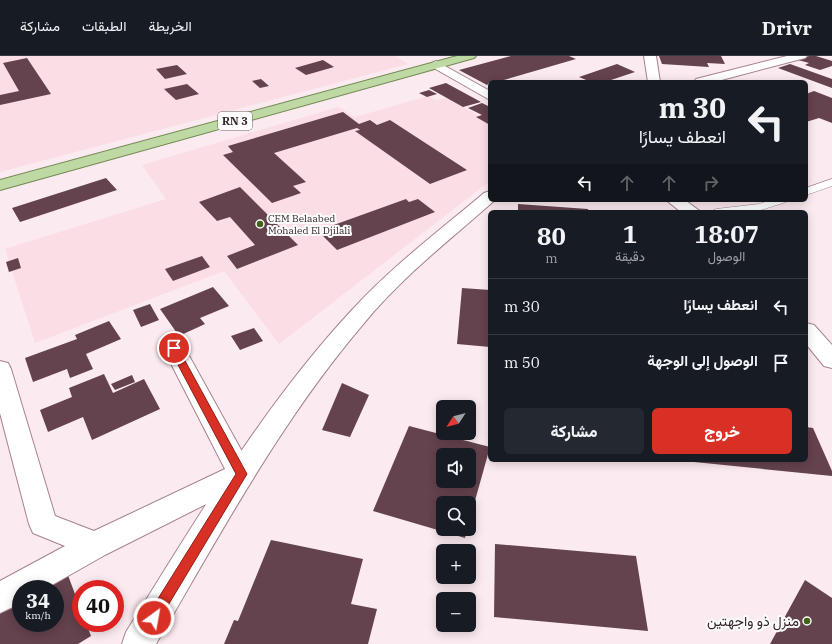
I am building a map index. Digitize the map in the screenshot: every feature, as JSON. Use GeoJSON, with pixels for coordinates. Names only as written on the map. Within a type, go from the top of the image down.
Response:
{"type":"FeatureCollection","features":[{"type":"Feature","properties":{"kind":"main road","name":"RN 3"},"geometry":{"type":"LineString","coordinates":[[0,185],[470,56]]}},
{"type":"Feature","properties":{"kind":"street"},"geometry":{"type":"LineString","coordinates":[[650,56],[654,80]]}},
{"type":"Feature","properties":{"kind":"street"},"geometry":{"type":"LineString","coordinates":[[708,80],[801,56]]}},
{"type":"Feature","properties":{"kind":"street"},"geometry":{"type":"LineString","coordinates":[[436,65],[488,95]]}},
{"type":"Feature","properties":{"kind":"street"},"geometry":{"type":"LineString","coordinates":[[138,644],[241,474],[322,359],[358,316],[394,279],[488,198]]}},
{"type":"Feature","properties":{"kind":"street"},"geometry":{"type":"LineString","coordinates":[[677,202],[689,210]]}},
{"type":"Feature","properties":{"kind":"street"},"geometry":{"type":"LineString","coordinates":[[808,332],[832,360]]}},
{"type":"Feature","properties":{"kind":"street"},"geometry":{"type":"LineString","coordinates":[[174,348],[241,474]]}},
{"type":"Feature","properties":{"kind":"street"},"geometry":{"type":"LineString","coordinates":[[2,384],[44,524],[95,545]]}},
{"type":"Feature","properties":{"kind":"street"},"geometry":{"type":"LineString","coordinates":[[0,598],[95,545],[241,474]]}},
{"type":"Feature","properties":{"kind":"lane"},"geometry":{"type":"LineString","coordinates":[[808,191],[832,182]]}},
{"type":"Feature","properties":{"kind":"lane"},"geometry":{"type":"LineString","coordinates":[[734,210],[761,207],[776,202]]}},
{"type":"Feature","properties":{"kind":"shaded area"},"geometry":{"type":"Polygon","coordinates":[[[0,56],[395,56],[408,64],[0,172],[0,56]]]}},
{"type":"Feature","properties":{"kind":"shaded area","name":"CEM Belaabed Mohaled El Djilali"},"geometry":{"type":"Polygon","coordinates":[[[428,96],[436,100],[447,98],[488,121],[488,183],[279,344],[224,271],[35,343],[5,249],[166,199],[142,165],[338,107],[355,117],[428,96]]]}},
{"type":"Feature","properties":{"kind":"building"},"geometry":{"type":"Polygon","coordinates":[[[511,56],[569,56],[576,59],[504,80],[488,80],[487,85],[459,70],[511,56]]]}},
{"type":"Feature","properties":{"kind":"building"},"geometry":{"type":"Polygon","coordinates":[[[659,56],[721,56],[725,64],[707,63],[709,67],[662,64],[659,56]]]}},
{"type":"Feature","properties":{"kind":"building"},"geometry":{"type":"Polygon","coordinates":[[[809,56],[816,56],[832,61],[832,66],[820,70],[805,65],[809,63],[798,60],[809,56]]]}},
{"type":"Feature","properties":{"kind":"building"},"geometry":{"type":"Polygon","coordinates":[[[27,58],[51,94],[0,105],[0,95],[19,91],[3,63],[27,58]]]}},
{"type":"Feature","properties":{"kind":"building"},"geometry":{"type":"Polygon","coordinates":[[[323,60],[334,67],[306,75],[295,68],[323,60]]]}},
{"type":"Feature","properties":{"kind":"building"},"geometry":{"type":"Polygon","coordinates":[[[617,64],[635,72],[611,80],[586,80],[579,77],[617,64]]]}},
{"type":"Feature","properties":{"kind":"building"},"geometry":{"type":"Polygon","coordinates":[[[790,64],[832,79],[832,88],[778,68],[790,64]]]}},
{"type":"Feature","properties":{"kind":"building"},"geometry":{"type":"Polygon","coordinates":[[[177,65],[187,74],[165,79],[156,69],[177,65]]]}},
{"type":"Feature","properties":{"kind":"building"},"geometry":{"type":"Polygon","coordinates":[[[261,79],[269,86],[260,88],[252,81],[261,79]]]}},
{"type":"Feature","properties":{"kind":"building"},"geometry":{"type":"Polygon","coordinates":[[[446,83],[481,102],[463,107],[429,88],[446,83]]]}},
{"type":"Feature","properties":{"kind":"building"},"geometry":{"type":"Polygon","coordinates":[[[187,84],[199,94],[176,100],[164,89],[187,84]]]}},
{"type":"Feature","properties":{"kind":"building"},"geometry":{"type":"Polygon","coordinates":[[[429,90],[437,94],[427,97],[419,93],[429,90]]]}},
{"type":"Feature","properties":{"kind":"building"},"geometry":{"type":"Polygon","coordinates":[[[814,91],[832,98],[832,123],[819,118],[808,121],[808,93],[814,91]]]}},
{"type":"Feature","properties":{"kind":"building"},"geometry":{"type":"Polygon","coordinates":[[[482,103],[488,106],[488,124],[476,117],[482,115],[468,108],[482,103]]]}},
{"type":"Feature","properties":{"kind":"building"},"geometry":{"type":"Polygon","coordinates":[[[343,112],[359,124],[370,120],[377,125],[390,120],[467,170],[430,184],[355,131],[360,130],[357,128],[274,153],[306,182],[293,186],[301,193],[272,203],[223,155],[233,152],[228,146],[343,112]]]}},
{"type":"Feature","properties":{"kind":"building"},"geometry":{"type":"Polygon","coordinates":[[[106,178],[117,190],[20,222],[12,208],[106,178]]]}},
{"type":"Feature","properties":{"kind":"building"},"geometry":{"type":"Polygon","coordinates":[[[240,187],[298,245],[237,269],[227,256],[255,245],[230,217],[217,221],[199,202],[240,187]]]}},
{"type":"Feature","properties":{"kind":"building"},"geometry":{"type":"Polygon","coordinates":[[[406,199],[409,202],[418,199],[435,212],[337,250],[321,234],[333,228],[331,226],[406,199]]]}},
{"type":"Feature","properties":{"kind":"building"},"geometry":{"type":"Polygon","coordinates":[[[518,204],[588,210],[518,210],[518,204]]]}},
{"type":"Feature","properties":{"kind":"building"},"geometry":{"type":"Polygon","coordinates":[[[202,256],[210,267],[173,281],[165,269],[202,256]]]}},
{"type":"Feature","properties":{"kind":"building"},"geometry":{"type":"Polygon","coordinates":[[[18,258],[21,268],[9,272],[6,262],[18,258]]]}},
{"type":"Feature","properties":{"kind":"building"},"geometry":{"type":"Polygon","coordinates":[[[213,287],[229,306],[200,318],[205,324],[179,336],[160,309],[213,287]]]}},
{"type":"Feature","properties":{"kind":"building"},"geometry":{"type":"Polygon","coordinates":[[[462,288],[488,290],[488,347],[457,344],[462,288]]]}},
{"type":"Feature","properties":{"kind":"building"},"geometry":{"type":"Polygon","coordinates":[[[150,304],[159,320],[141,327],[133,310],[150,304]]]}},
{"type":"Feature","properties":{"kind":"building"},"geometry":{"type":"Polygon","coordinates":[[[109,321],[121,339],[86,354],[93,369],[70,378],[67,369],[33,382],[25,358],[77,339],[75,335],[109,321]]]}},
{"type":"Feature","properties":{"kind":"building"},"geometry":{"type":"Polygon","coordinates":[[[254,328],[263,341],[240,350],[231,336],[254,328]]]}},
{"type":"Feature","properties":{"kind":"building"},"geometry":{"type":"Polygon","coordinates":[[[104,374],[113,393],[144,379],[160,409],[92,440],[83,417],[48,432],[40,410],[72,397],[69,388],[104,374]]]}},
{"type":"Feature","properties":{"kind":"building"},"geometry":{"type":"Polygon","coordinates":[[[132,375],[135,382],[115,390],[111,384],[132,375]]]}},
{"type":"Feature","properties":{"kind":"building"},"geometry":{"type":"Polygon","coordinates":[[[342,383],[369,395],[350,437],[322,430],[342,383]]]}},
{"type":"Feature","properties":{"kind":"building"},"geometry":{"type":"Polygon","coordinates":[[[409,426],[436,433],[436,440],[463,440],[488,446],[488,454],[476,497],[436,496],[436,529],[373,511],[409,426]]]}},
{"type":"Feature","properties":{"kind":"building"},"geometry":{"type":"Polygon","coordinates":[[[808,427],[813,428],[832,471],[832,476],[694,462],[808,462],[808,427]]]}},
{"type":"Feature","properties":{"kind":"building"},"geometry":{"type":"Polygon","coordinates":[[[271,540],[363,559],[351,604],[377,609],[368,644],[224,644],[234,620],[238,621],[271,540]]]}},
{"type":"Feature","properties":{"kind":"building"},"geometry":{"type":"Polygon","coordinates":[[[495,544],[636,556],[648,631],[494,617],[495,544]]]}},
{"type":"Feature","properties":{"kind":"building"},"geometry":{"type":"Polygon","coordinates":[[[63,562],[72,586],[72,632],[89,632],[91,636],[78,644],[0,644],[0,596],[12,590],[12,632],[64,632],[64,580],[30,580],[63,562]]]}},
{"type":"Feature","properties":{"kind":"building","name":"منزل ذو واجهتين"},"geometry":{"type":"Polygon","coordinates":[[[805,580],[832,598],[832,644],[770,644],[805,580]]]}},
{"type":"Feature","properties":{"kind":"place","name":"CEM Belaabed Mohaled El Djilali"},"geometry":{"type":"Point","coordinates":[260,224]}},
{"type":"Feature","properties":{"kind":"place","name":"منزل ذو واجهتين"},"geometry":{"type":"Point","coordinates":[807,621]}},
{"type":"Feature","properties":{"kind":"route"},"geometry":{"type":"LineString","coordinates":[[154,618],[241,474],[174,348]]}}]}
